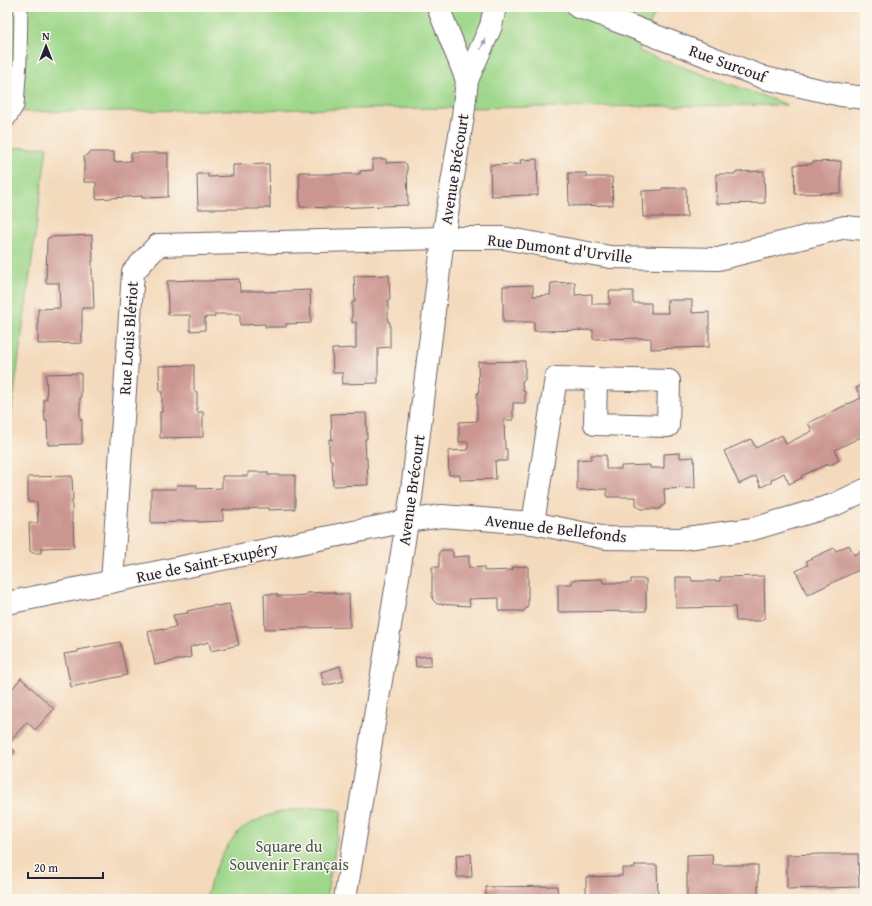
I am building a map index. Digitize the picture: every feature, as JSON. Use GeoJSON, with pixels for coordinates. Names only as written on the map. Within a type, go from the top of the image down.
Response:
{"type":"FeatureCollection","features":[{"type":"Feature","properties":{"kind":"street","name":"Avenue Brécourt"},"geometry":{"type":"LineString","coordinates":[[438,7],[467,80]]}},
{"type":"Feature","properties":{"kind":"street","name":"Avenue Brécourt"},"geometry":{"type":"LineString","coordinates":[[345,899],[407,521],[442,238],[464,116],[467,80],[491,26],[495,7]]}},
{"type":"Feature","properties":{"kind":"street","name":"Rue Surcouf"},"geometry":{"type":"LineString","coordinates":[[589,9],[765,78],[841,95],[865,98]]}},
{"type":"Feature","properties":{"kind":"street","name":"Rue Dumont d'Urville"},"geometry":{"type":"LineString","coordinates":[[442,238],[504,238],[610,257],[718,259],[845,227],[865,228]]}},
{"type":"Feature","properties":{"kind":"street","name":"Rue Louis Blériot"},"geometry":{"type":"LineString","coordinates":[[112,582],[132,272],[158,245],[442,238]]}},
{"type":"Feature","properties":{"kind":"street"},"geometry":{"type":"LineString","coordinates":[[533,524],[556,378],[596,379]]}},
{"type":"Feature","properties":{"kind":"street","name":"Avenue de Bellefonds"},"geometry":{"type":"LineString","coordinates":[[407,521],[442,516],[533,524],[606,538],[679,539],[753,529],[834,505],[865,490]]}},
{"type":"Feature","properties":{"kind":"street","name":"Rue de Saint-Exupéry"},"geometry":{"type":"LineString","coordinates":[[7,603],[407,521]]}},
{"type":"Feature","properties":{"kind":"lane"},"geometry":{"type":"LineString","coordinates":[[7,122],[17,106],[21,7]]}},
{"type":"Feature","properties":{"kind":"green space"},"geometry":{"type":"Polygon","coordinates":[[[7,7],[658,7],[638,51],[788,105],[7,112],[7,7]]]}},
{"type":"Feature","properties":{"kind":"green space"},"geometry":{"type":"Polygon","coordinates":[[[47,147],[7,446],[7,148],[47,147]]]}},
{"type":"Feature","properties":{"kind":"green space","name":"Square du Souvenir Français"},"geometry":{"type":"Polygon","coordinates":[[[324,807],[342,811],[326,899],[206,899],[218,863],[228,845],[241,829],[259,819],[277,813],[324,807]]]}},
{"type":"Feature","properties":{"kind":"building"},"geometry":{"type":"Polygon","coordinates":[[[90,152],[114,152],[114,162],[131,161],[131,153],[168,153],[168,197],[142,198],[142,196],[96,199],[96,182],[84,182],[84,157],[90,152]]]}},
{"type":"Feature","properties":{"kind":"building"},"geometry":{"type":"Polygon","coordinates":[[[373,159],[386,159],[386,163],[404,162],[407,165],[408,205],[336,208],[300,207],[299,172],[309,172],[309,174],[360,174],[360,171],[373,170],[373,159]]]}},
{"type":"Feature","properties":{"kind":"building"},"geometry":{"type":"Polygon","coordinates":[[[537,159],[538,195],[491,196],[490,165],[521,164],[520,160],[537,159]]]}},
{"type":"Feature","properties":{"kind":"building"},"geometry":{"type":"Polygon","coordinates":[[[841,161],[841,193],[795,194],[794,165],[812,164],[812,162],[841,161]]]}},
{"type":"Feature","properties":{"kind":"building"},"geometry":{"type":"Polygon","coordinates":[[[269,164],[270,208],[198,209],[197,174],[208,174],[208,177],[233,176],[233,165],[269,164]]]}},
{"type":"Feature","properties":{"kind":"building"},"geometry":{"type":"Polygon","coordinates":[[[764,171],[765,203],[717,204],[716,174],[736,174],[736,172],[764,171]]]}},
{"type":"Feature","properties":{"kind":"building"},"geometry":{"type":"Polygon","coordinates":[[[568,173],[586,173],[586,177],[612,177],[613,205],[569,206],[568,173]]]}},
{"type":"Feature","properties":{"kind":"building"},"geometry":{"type":"Polygon","coordinates":[[[662,188],[686,188],[687,217],[643,217],[642,191],[662,190],[662,188]]]}},
{"type":"Feature","properties":{"kind":"building"},"geometry":{"type":"Polygon","coordinates":[[[92,235],[92,281],[94,308],[82,308],[82,343],[38,344],[38,309],[60,308],[59,283],[46,283],[47,239],[51,237],[92,235]]]}},
{"type":"Feature","properties":{"kind":"building"},"geometry":{"type":"Polygon","coordinates":[[[865,269],[865,280],[861,271],[865,269]]]}},
{"type":"Feature","properties":{"kind":"building"},"geometry":{"type":"Polygon","coordinates":[[[389,275],[390,300],[388,300],[388,322],[390,322],[390,347],[378,348],[378,383],[342,384],[343,373],[333,373],[332,349],[356,348],[356,322],[352,323],[352,302],[355,302],[354,276],[389,275]]]}},
{"type":"Feature","properties":{"kind":"building"},"geometry":{"type":"Polygon","coordinates":[[[239,279],[240,291],[265,292],[310,290],[311,323],[286,324],[286,327],[265,327],[265,324],[240,325],[240,314],[215,314],[215,317],[205,317],[205,330],[190,331],[190,315],[168,315],[167,281],[214,281],[239,279]]]}},
{"type":"Feature","properties":{"kind":"building"},"geometry":{"type":"Polygon","coordinates":[[[575,282],[575,295],[592,294],[592,304],[610,304],[609,291],[633,291],[633,303],[651,303],[651,313],[668,313],[667,300],[692,300],[692,313],[709,312],[709,347],[651,349],[651,338],[593,339],[593,330],[534,331],[534,322],[503,322],[503,286],[533,285],[533,296],[550,295],[551,283],[575,282]]]}},
{"type":"Feature","properties":{"kind":"building"},"geometry":{"type":"Polygon","coordinates":[[[525,361],[525,380],[522,381],[523,391],[525,391],[525,403],[513,403],[513,420],[504,420],[507,461],[495,461],[496,479],[460,480],[460,475],[449,475],[448,451],[468,450],[468,442],[459,442],[459,422],[477,421],[477,393],[479,393],[478,362],[525,361]]]}},
{"type":"Feature","properties":{"kind":"building"},"geometry":{"type":"Polygon","coordinates":[[[194,365],[194,391],[197,392],[197,412],[203,412],[203,437],[160,438],[162,392],[160,392],[159,366],[194,365]]]}},
{"type":"Feature","properties":{"kind":"building"},"geometry":{"type":"Polygon","coordinates":[[[81,373],[80,420],[82,419],[82,444],[48,445],[47,421],[45,421],[44,409],[44,399],[47,399],[46,374],[81,373]]]}},
{"type":"Feature","properties":{"kind":"building"},"geometry":{"type":"Polygon","coordinates":[[[865,384],[865,435],[835,450],[839,460],[829,466],[828,464],[801,476],[802,478],[789,484],[784,473],[771,480],[772,482],[761,487],[756,476],[739,484],[724,451],[751,439],[756,448],[782,435],[786,444],[812,431],[808,423],[861,398],[856,388],[865,384]]]}},
{"type":"Feature","properties":{"kind":"building"},"geometry":{"type":"Polygon","coordinates":[[[366,413],[367,439],[365,439],[368,485],[333,486],[332,460],[330,460],[329,450],[329,439],[332,440],[331,414],[366,413]]]}},
{"type":"Feature","properties":{"kind":"building"},"geometry":{"type":"Polygon","coordinates":[[[680,453],[680,458],[694,457],[695,488],[664,489],[665,504],[659,509],[641,509],[636,505],[636,497],[607,497],[607,489],[577,490],[577,460],[591,459],[591,455],[606,455],[606,469],[621,469],[621,466],[650,465],[650,468],[664,468],[664,454],[680,453]]]}},
{"type":"Feature","properties":{"kind":"building"},"geometry":{"type":"Polygon","coordinates":[[[248,472],[268,472],[268,475],[295,475],[295,509],[269,510],[269,508],[259,508],[249,510],[223,510],[223,521],[177,521],[151,523],[151,489],[176,489],[177,485],[197,485],[197,489],[222,488],[222,476],[248,476],[248,472]]]}},
{"type":"Feature","properties":{"kind":"building"},"geometry":{"type":"Polygon","coordinates":[[[72,476],[72,522],[74,547],[41,548],[41,553],[33,553],[30,551],[29,523],[38,523],[37,502],[28,502],[28,477],[72,476]]]}},
{"type":"Feature","properties":{"kind":"building"},"geometry":{"type":"Polygon","coordinates":[[[849,545],[854,555],[865,549],[865,577],[861,569],[807,595],[796,571],[808,565],[806,561],[834,548],[836,551],[849,545]]]}},
{"type":"Feature","properties":{"kind":"building"},"geometry":{"type":"Polygon","coordinates":[[[442,550],[451,550],[453,557],[469,556],[469,568],[484,567],[484,571],[513,570],[512,567],[528,566],[528,606],[524,611],[499,611],[499,598],[469,599],[470,606],[437,604],[433,600],[432,595],[432,567],[439,567],[439,552],[442,550]]]}},
{"type":"Feature","properties":{"kind":"building"},"geometry":{"type":"Polygon","coordinates":[[[764,576],[765,617],[761,621],[736,621],[735,607],[676,608],[676,577],[691,577],[692,581],[720,581],[720,577],[764,576]]]}},
{"type":"Feature","properties":{"kind":"building"},"geometry":{"type":"Polygon","coordinates":[[[602,579],[603,583],[631,583],[631,579],[646,579],[646,611],[558,612],[558,584],[572,584],[572,580],[602,579]]]}},
{"type":"Feature","properties":{"kind":"building"},"geometry":{"type":"Polygon","coordinates":[[[335,592],[335,594],[349,594],[350,627],[265,629],[264,594],[292,596],[306,595],[306,593],[335,592]]]}},
{"type":"Feature","properties":{"kind":"building"},"geometry":{"type":"Polygon","coordinates":[[[229,604],[239,645],[211,651],[209,642],[190,647],[191,657],[155,665],[148,632],[162,628],[162,630],[176,627],[173,615],[188,613],[187,611],[215,605],[229,604]]]}},
{"type":"Feature","properties":{"kind":"building"},"geometry":{"type":"Polygon","coordinates":[[[120,642],[127,675],[71,687],[64,654],[120,642]]]}},
{"type":"Feature","properties":{"kind":"building"},"geometry":{"type":"Polygon","coordinates":[[[431,656],[431,666],[416,667],[415,657],[431,656]]]}},
{"type":"Feature","properties":{"kind":"building"},"geometry":{"type":"Polygon","coordinates":[[[340,666],[344,681],[324,686],[321,672],[340,666]]]}},
{"type":"Feature","properties":{"kind":"building"},"geometry":{"type":"Polygon","coordinates":[[[21,678],[54,709],[35,730],[27,722],[7,744],[7,692],[10,689],[11,690],[21,678]]]}},
{"type":"Feature","properties":{"kind":"building"},"geometry":{"type":"Polygon","coordinates":[[[7,744],[15,751],[7,760],[7,744]]]}},
{"type":"Feature","properties":{"kind":"building"},"geometry":{"type":"Polygon","coordinates":[[[471,854],[472,877],[457,877],[456,855],[471,854]]]}},
{"type":"Feature","properties":{"kind":"building"},"geometry":{"type":"Polygon","coordinates":[[[712,854],[713,865],[758,865],[758,899],[687,899],[687,855],[712,854]]]}},
{"type":"Feature","properties":{"kind":"building"},"geometry":{"type":"Polygon","coordinates":[[[858,854],[859,887],[787,889],[787,855],[858,854]]]}},
{"type":"Feature","properties":{"kind":"building"},"geometry":{"type":"Polygon","coordinates":[[[635,865],[657,865],[658,899],[586,899],[586,877],[622,876],[622,868],[635,868],[635,865]]]}},
{"type":"Feature","properties":{"kind":"building"},"geometry":{"type":"Polygon","coordinates":[[[557,886],[558,899],[486,899],[486,887],[557,886]]]}},
{"type":"Feature","properties":{"kind":"building"},"geometry":{"type":"Polygon","coordinates":[[[457,897],[457,899],[423,899],[423,898],[457,897]]]}}]}
